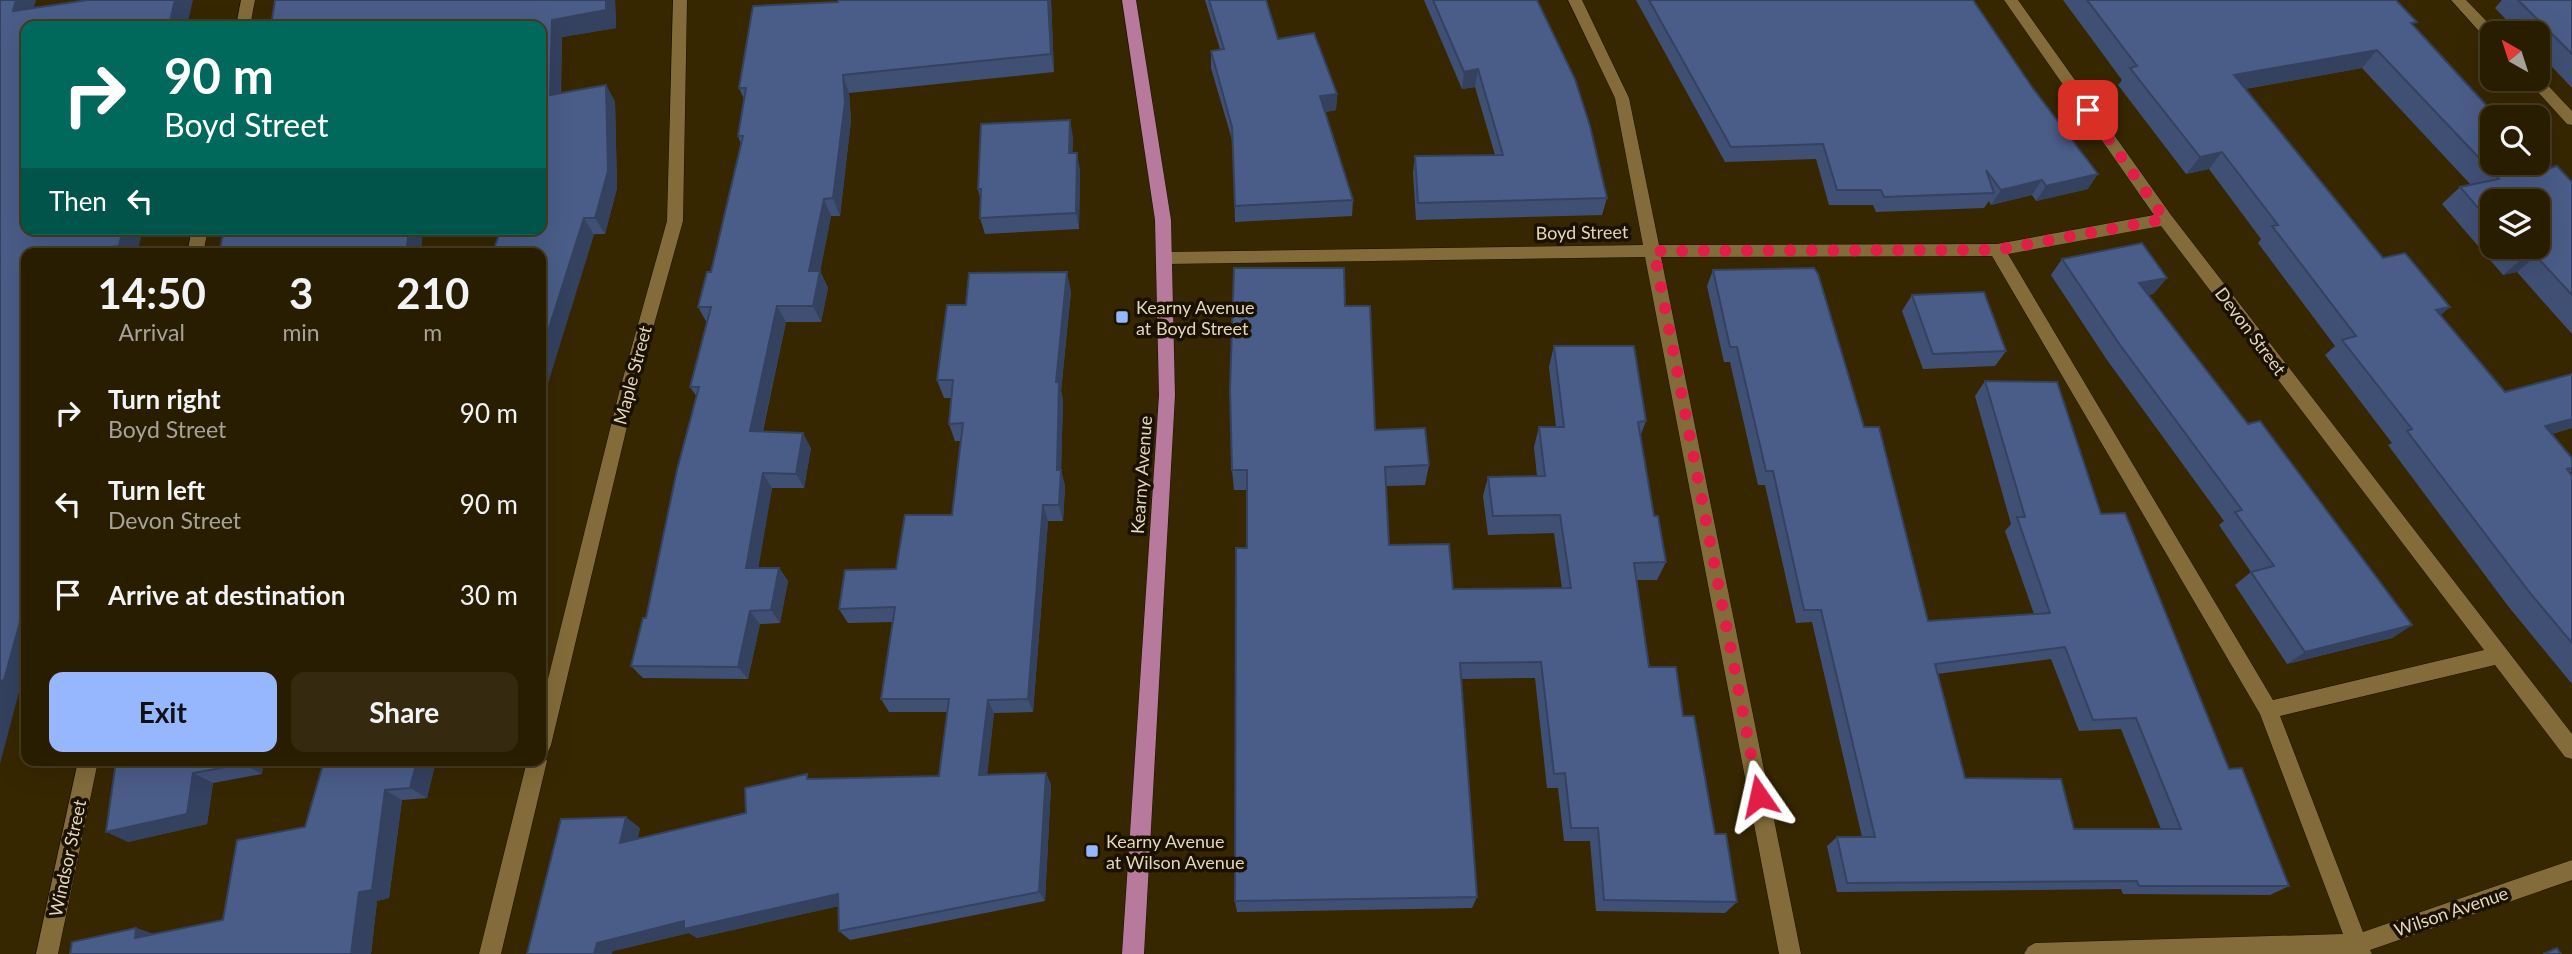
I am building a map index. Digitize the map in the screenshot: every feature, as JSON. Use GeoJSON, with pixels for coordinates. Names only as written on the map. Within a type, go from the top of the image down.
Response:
{"type":"FeatureCollection","features":[{"type":"Feature","properties":{"kind":"main road","name":"Kearny Avenue"},"geometry":{"type":"LineString","coordinates":[[1129,0],[1163,220],[1167,395],[1133,954]]}},
{"type":"Feature","properties":{"kind":"street"},"geometry":{"type":"LineString","coordinates":[[244,21],[248,0]]}},
{"type":"Feature","properties":{"kind":"street","name":"Maple Street"},"geometry":{"type":"LineString","coordinates":[[546,725],[628,389],[676,220],[680,0]]}},
{"type":"Feature","properties":{"kind":"street"},"geometry":{"type":"LineString","coordinates":[[1575,0],[1622,98],[1790,954]]}},
{"type":"Feature","properties":{"kind":"street","name":"Devon Street"},"geometry":{"type":"LineString","coordinates":[[2011,0],[2165,219],[2572,750]]}},
{"type":"Feature","properties":{"kind":"street"},"geometry":{"type":"LineString","coordinates":[[2458,0],[2480,23]]}},
{"type":"Feature","properties":{"kind":"street"},"geometry":{"type":"LineString","coordinates":[[2544,91],[2572,120]]}},
{"type":"Feature","properties":{"kind":"street","name":"Boyd Street"},"geometry":{"type":"LineString","coordinates":[[1164,258],[1654,251],[1997,250],[2165,219]]}},
{"type":"Feature","properties":{"kind":"street"},"geometry":{"type":"LineString","coordinates":[[1997,250],[2268,710],[2359,949]]}},
{"type":"Feature","properties":{"kind":"street"},"geometry":{"type":"LineString","coordinates":[[2268,710],[2499,655]]}},
{"type":"Feature","properties":{"kind":"street","name":"Windsor Street"},"geometry":{"type":"LineString","coordinates":[[47,954],[87,766]]}},
{"type":"Feature","properties":{"kind":"street"},"geometry":{"type":"LineString","coordinates":[[490,954],[536,766]]}},
{"type":"Feature","properties":{"kind":"street","name":"Wilson Avenue"},"geometry":{"type":"LineString","coordinates":[[2035,954],[2359,949],[2572,870]]}},
{"type":"Feature","properties":{"kind":"building"},"geometry":{"type":"Polygon","coordinates":[[[0,0],[16,0],[13,11],[88,0],[175,0],[170,21],[21,21],[21,235],[122,235],[119,246],[106,248],[21,248],[21,618],[4,680],[0,681],[0,0]]]}},
{"type":"Feature","properties":{"kind":"building"},"geometry":{"type":"Polygon","coordinates":[[[275,0],[606,0],[606,10],[552,20],[550,95],[606,85],[608,171],[595,218],[584,218],[546,337],[546,248],[494,248],[499,235],[546,235],[546,21],[272,21],[275,0]]]}},
{"type":"Feature","properties":{"kind":"building"},"geometry":{"type":"Polygon","coordinates":[[[838,0],[1048,0],[1051,54],[843,75],[845,102],[833,198],[824,199],[809,271],[820,271],[813,306],[777,306],[750,431],[803,433],[796,474],[763,473],[746,568],[779,568],[771,610],[750,611],[738,667],[631,666],[643,618],[646,618],[677,470],[699,387],[690,387],[711,307],[698,307],[707,272],[711,272],[743,136],[738,136],[746,88],[739,88],[753,6],[838,0]]]}},
{"type":"Feature","properties":{"kind":"building"},"geometry":{"type":"Polygon","coordinates":[[[1209,0],[1266,0],[1278,39],[1314,33],[1337,94],[1320,96],[1353,200],[1235,206],[1232,127],[1211,51],[1224,49],[1209,0]]]}},
{"type":"Feature","properties":{"kind":"building"},"geometry":{"type":"Polygon","coordinates":[[[1433,0],[1537,0],[1575,79],[1590,126],[1607,198],[1418,203],[1415,156],[1503,155],[1478,69],[1464,72],[1433,0]]]}},
{"type":"Feature","properties":{"kind":"building"},"geometry":{"type":"Polygon","coordinates":[[[1649,0],[1973,0],[2032,87],[2098,174],[2046,186],[2042,180],[2001,190],[1986,170],[1994,193],[1884,197],[1881,190],[1837,190],[1823,144],[1731,147],[1649,0]]]}},
{"type":"Feature","properties":{"kind":"building"},"geometry":{"type":"Polygon","coordinates":[[[2087,0],[2396,0],[2417,22],[2411,23],[2486,105],[2480,105],[2480,159],[2377,50],[2234,75],[2383,258],[2405,253],[2450,307],[2436,310],[2505,392],[2572,374],[2572,419],[2545,426],[2572,458],[2572,468],[2567,469],[2572,476],[2572,643],[2530,593],[2407,431],[2412,429],[2342,340],[2356,336],[2272,226],[2278,225],[2222,152],[2200,157],[2130,68],[2137,66],[2087,0]]]}},
{"type":"Feature","properties":{"kind":"building"},"geometry":{"type":"Polygon","coordinates":[[[2518,0],[2572,0],[2572,54],[2550,32],[2550,21],[2539,21],[2518,0]]]}},
{"type":"Feature","properties":{"kind":"building"},"geometry":{"type":"Polygon","coordinates":[[[1070,120],[1069,153],[1077,153],[1076,213],[980,218],[981,189],[978,189],[981,124],[1070,120]]]}},
{"type":"Feature","properties":{"kind":"building"},"geometry":{"type":"Polygon","coordinates":[[[2557,166],[2572,182],[2572,295],[2539,259],[2550,259],[2550,189],[2480,189],[2480,210],[2460,187],[2499,179],[2495,175],[2550,175],[2550,168],[2557,166]]]}},
{"type":"Feature","properties":{"kind":"building"},"geometry":{"type":"Polygon","coordinates":[[[223,235],[408,235],[407,248],[220,248],[223,235]]]}},
{"type":"Feature","properties":{"kind":"building"},"geometry":{"type":"Polygon","coordinates":[[[2142,243],[2167,278],[2139,283],[2248,424],[2260,421],[2412,625],[2305,652],[2251,572],[2274,566],[2235,512],[2242,510],[2120,345],[2062,259],[2142,243]]]}},
{"type":"Feature","properties":{"kind":"building"},"geometry":{"type":"Polygon","coordinates":[[[1234,268],[1344,268],[1345,306],[1370,306],[1375,430],[1425,428],[1429,465],[1385,467],[1389,545],[1449,544],[1453,589],[1571,588],[1560,515],[1493,516],[1488,477],[1545,476],[1539,427],[1564,427],[1554,346],[1634,346],[1646,421],[1638,422],[1654,516],[1658,516],[1666,562],[1634,563],[1649,667],[1676,667],[1683,716],[1694,716],[1715,834],[1726,834],[1737,902],[1604,900],[1598,828],[1571,828],[1565,773],[1554,774],[1541,662],[1460,663],[1477,897],[1235,901],[1236,548],[1247,548],[1247,470],[1232,470],[1230,389],[1234,268]]]}},
{"type":"Feature","properties":{"kind":"building"},"geometry":{"type":"Polygon","coordinates":[[[1814,268],[1818,274],[1864,427],[1879,427],[1928,621],[2050,613],[2017,517],[2025,517],[1985,381],[2057,382],[2101,514],[2125,513],[2229,769],[2242,768],[2289,886],[2139,886],[2137,881],[1847,883],[1837,837],[1875,837],[1821,610],[1804,610],[1773,471],[1766,471],[1737,347],[1730,347],[1713,270],[1814,268]],[[2065,647],[1935,664],[1965,778],[2061,779],[2074,829],[2181,829],[2136,718],[2093,720],[2065,647]]]}},
{"type":"Feature","properties":{"kind":"building"},"geometry":{"type":"Polygon","coordinates":[[[1067,272],[1056,382],[1059,382],[1059,505],[1043,505],[1028,699],[988,700],[979,775],[1046,773],[1039,892],[839,931],[838,894],[684,929],[684,921],[597,943],[594,954],[527,954],[561,819],[626,817],[620,843],[746,813],[745,788],[807,774],[807,779],[939,776],[949,699],[881,699],[895,607],[839,609],[845,570],[896,569],[905,515],[952,515],[963,423],[949,424],[953,380],[937,380],[947,305],[966,305],[969,273],[1067,272]]]}},
{"type":"Feature","properties":{"kind":"building"},"geometry":{"type":"Polygon","coordinates":[[[1984,292],[2006,351],[1933,354],[1912,295],[1984,292]]]}},
{"type":"Feature","properties":{"kind":"building"},"geometry":{"type":"Polygon","coordinates":[[[115,766],[232,766],[193,773],[187,814],[106,832],[115,766]]]}},
{"type":"Feature","properties":{"kind":"building"},"geometry":{"type":"Polygon","coordinates":[[[323,766],[416,766],[410,788],[385,790],[372,890],[359,892],[351,954],[70,954],[72,942],[136,928],[135,938],[223,920],[237,840],[305,827],[323,766]]]}},
{"type":"Feature","properties":{"kind":"building"},"geometry":{"type":"Polygon","coordinates":[[[2557,948],[2561,954],[2543,954],[2557,948]]]}},
{"type":"Feature","properties":{"kind":"place","name":"Kearny Avenue at Boyd Street"},"geometry":{"type":"Point","coordinates":[1122,317]}},
{"type":"Feature","properties":{"kind":"place","name":"Kearny Avenue at Wilson Avenue"},"geometry":{"type":"Point","coordinates":[1092,851]}},
{"type":"Feature","properties":{"kind":"route"},"geometry":{"type":"LineString","coordinates":[[1759,796],[1654,251],[1997,250],[2165,219],[2088,110]]}}]}
